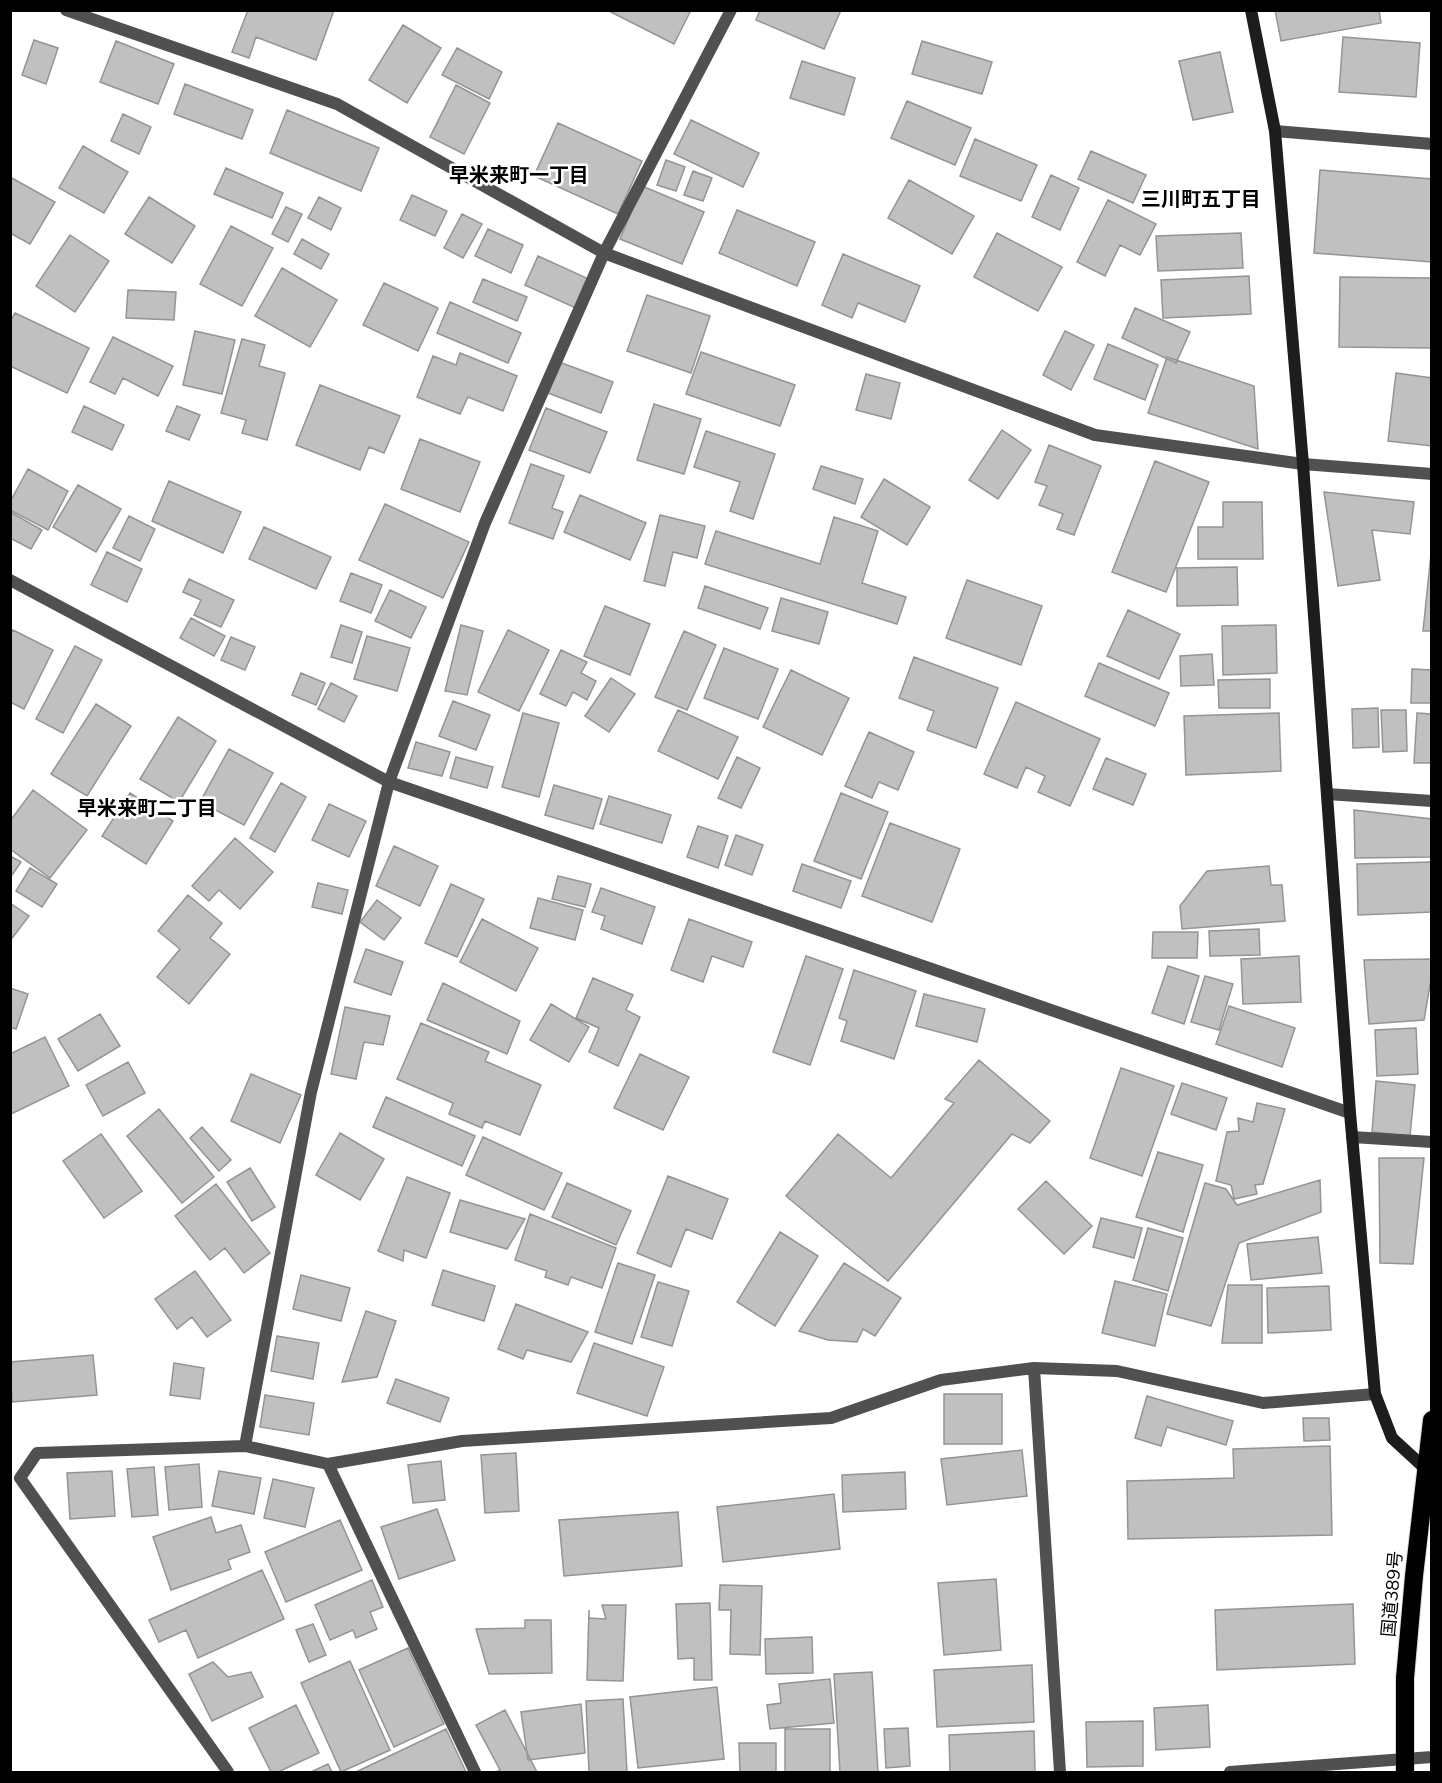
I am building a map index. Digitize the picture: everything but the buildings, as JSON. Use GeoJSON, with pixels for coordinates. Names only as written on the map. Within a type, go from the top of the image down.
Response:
{"type":"FeatureCollection","features":[{"type":"Feature","properties":{"kind":"highway","name":"国道389号"},"geometry":{"type":"LineString","coordinates":[[1404,1765],[1406,1678],[1414,1576],[1429,1473],[1431,1420]]}},
{"type":"Feature","properties":{"kind":"street"},"geometry":{"type":"LineString","coordinates":[[245,1446],[311,1092],[388,782],[485,523],[604,253],[731,10]]}},
{"type":"Feature","properties":{"kind":"street"},"geometry":{"type":"LineString","coordinates":[[1251,10],[1275,131],[1303,464],[1350,1113],[1375,1394],[1392,1438],[1429,1473]]}},
{"type":"Feature","properties":{"kind":"street"},"geometry":{"type":"LineString","coordinates":[[73,12],[338,104],[604,253],[1095,435],[1303,464],[1431,474]]}},
{"type":"Feature","properties":{"kind":"street"},"geometry":{"type":"LineString","coordinates":[[1275,131],[1431,144]]}},
{"type":"Feature","properties":{"kind":"street"},"geometry":{"type":"LineString","coordinates":[[10,580],[388,782],[1350,1113]]}},
{"type":"Feature","properties":{"kind":"street"},"geometry":{"type":"LineString","coordinates":[[1327,794],[1431,801]]}},
{"type":"Feature","properties":{"kind":"street"},"geometry":{"type":"LineString","coordinates":[[1352,1137],[1431,1142]]}},
{"type":"Feature","properties":{"kind":"street"},"geometry":{"type":"LineString","coordinates":[[228,1773],[20,1478],[37,1453],[245,1446],[328,1464],[462,1441],[831,1418],[940,1380],[1034,1368],[1117,1371],[1263,1403],[1375,1394]]}},
{"type":"Feature","properties":{"kind":"street"},"geometry":{"type":"LineString","coordinates":[[1034,1368],[1060,1773]]}},
{"type":"Feature","properties":{"kind":"street"},"geometry":{"type":"LineString","coordinates":[[328,1464],[475,1773]]}},
{"type":"Feature","properties":{"kind":"street"},"geometry":{"type":"LineString","coordinates":[[1230,1773],[1404,1765],[1431,1757]]}},
{"type":"Feature","properties":{"kind":"district","name":"早米来町一丁目"},"geometry":{"type":"Point","coordinates":[519,175]}},
{"type":"Feature","properties":{"kind":"district","name":"三川町五丁目"},"geometry":{"type":"Point","coordinates":[1201,199]}},
{"type":"Feature","properties":{"kind":"district","name":"早米来町二丁目"},"geometry":{"type":"Point","coordinates":[147,808]}}]}
